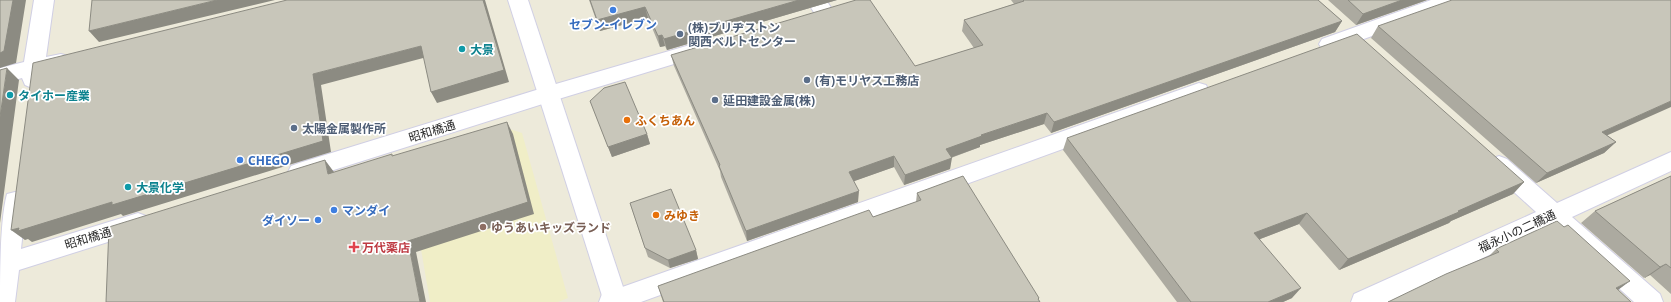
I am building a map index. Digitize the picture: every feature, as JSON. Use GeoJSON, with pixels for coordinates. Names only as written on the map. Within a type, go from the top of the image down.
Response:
{"type":"FeatureCollection","features":[{"type":"Feature","properties":{"kind":"street"},"geometry":{"type":"LineString","coordinates":[[29,99],[44,0]]}},
{"type":"Feature","properties":{"kind":"street"},"geometry":{"type":"LineString","coordinates":[[518,0],[614,301],[1220,84]]}},
{"type":"Feature","properties":{"kind":"street"},"geometry":{"type":"LineString","coordinates":[[1309,51],[1452,0]]}},
{"type":"Feature","properties":{"kind":"street"},"geometry":{"type":"LineString","coordinates":[[816,10],[844,6]]}},
{"type":"Feature","properties":{"kind":"street"},"geometry":{"type":"LineString","coordinates":[[1337,20],[1371,51]]}},
{"type":"Feature","properties":{"kind":"street","name":"昭和橋通"},"geometry":{"type":"LineString","coordinates":[[281,178],[548,94],[717,44]]}},
{"type":"Feature","properties":{"kind":"street"},"geometry":{"type":"LineString","coordinates":[[0,76],[77,57]]}},
{"type":"Feature","properties":{"kind":"street"},"geometry":{"type":"LineString","coordinates":[[1484,151],[1651,302]]}},
{"type":"Feature","properties":{"kind":"street","name":"福永小の二橋通"},"geometry":{"type":"LineString","coordinates":[[1363,302],[1671,161]]}},
{"type":"Feature","properties":{"kind":"street"},"geometry":{"type":"LineString","coordinates":[[2,302],[3,265],[18,178]]}},
{"type":"Feature","properties":{"kind":"street","name":"昭和橋通"},"geometry":{"type":"LineString","coordinates":[[3,265],[159,216]]}},
{"type":"Feature","properties":{"kind":"shaded area","name":"ゆうあいキッズランド"},"geometry":{"type":"Polygon","coordinates":[[[500,126],[522,133],[568,298],[558,302],[430,302],[405,155],[500,126]]]}},
{"type":"Feature","properties":{"kind":"building"},"geometry":{"type":"Polygon","coordinates":[[[0,0],[13,0],[4,51],[0,53],[0,0]]]}},
{"type":"Feature","properties":{"kind":"building"},"geometry":{"type":"Polygon","coordinates":[[[92,0],[217,0],[89,31],[92,0]]]}},
{"type":"Feature","properties":{"kind":"building"},"geometry":{"type":"Polygon","coordinates":[[[287,0],[483,0],[504,70],[431,92],[421,46],[313,74],[323,141],[112,205],[112,202],[18,231],[19,228],[11,230],[33,63],[287,0]]]}},
{"type":"Feature","properties":{"kind":"building","name":"(株)ブリヂストン 関西ベルトセンター"},"geometry":{"type":"Polygon","coordinates":[[[590,0],[799,0],[664,39],[662,35],[658,36],[645,7],[597,20],[590,0]]]}},
{"type":"Feature","properties":{"kind":"building"},"geometry":{"type":"Polygon","coordinates":[[[856,0],[870,0],[915,66],[983,45],[964,20],[1024,1],[1023,0],[1318,0],[1342,21],[1054,122],[1047,113],[981,135],[982,136],[946,149],[952,158],[905,175],[894,156],[849,172],[859,191],[746,231],[719,166],[720,165],[671,55],[856,0]]]}},
{"type":"Feature","properties":{"kind":"building"},"geometry":{"type":"Polygon","coordinates":[[[1348,0],[1402,0],[1363,14],[1348,0]]]}},
{"type":"Feature","properties":{"kind":"building"},"geometry":{"type":"Polygon","coordinates":[[[1452,0],[1671,0],[1671,101],[1602,132],[1616,142],[1547,173],[1378,26],[1452,0]]]}},
{"type":"Feature","properties":{"kind":"building"},"geometry":{"type":"Polygon","coordinates":[[[1357,34],[1524,182],[1458,211],[1459,212],[1348,259],[1307,213],[1254,233],[1301,288],[1268,302],[1191,302],[1067,138],[1357,34]]]}},
{"type":"Feature","properties":{"kind":"building"},"geometry":{"type":"Polygon","coordinates":[[[7,68],[0,117],[0,70],[7,68]]]}},
{"type":"Feature","properties":{"kind":"building"},"geometry":{"type":"Polygon","coordinates":[[[625,82],[647,134],[608,147],[590,101],[604,88],[625,82]]]}},
{"type":"Feature","properties":{"kind":"building"},"geometry":{"type":"Polygon","coordinates":[[[507,122],[528,202],[408,241],[420,302],[106,302],[109,227],[325,160],[328,174],[392,154],[392,156],[507,122]]]}},
{"type":"Feature","properties":{"kind":"building"},"geometry":{"type":"Polygon","coordinates":[[[963,176],[1039,298],[1038,299],[1040,302],[664,302],[658,286],[869,210],[873,217],[921,200],[917,193],[963,176]]]}},
{"type":"Feature","properties":{"kind":"building"},"geometry":{"type":"Polygon","coordinates":[[[1671,176],[1671,268],[1666,264],[1660,267],[1595,211],[1671,176]]]}},
{"type":"Feature","properties":{"kind":"building"},"geometry":{"type":"Polygon","coordinates":[[[671,189],[696,250],[668,260],[645,248],[630,203],[671,189]]]}},
{"type":"Feature","properties":{"kind":"building"},"geometry":{"type":"Polygon","coordinates":[[[1557,221],[1564,227],[1568,225],[1630,281],[1616,288],[1631,302],[1388,302],[1446,274],[1499,252],[1496,249],[1557,221]]]}},
{"type":"Feature","properties":{"kind":"place","name":"セブン-イレブン"},"geometry":{"type":"Point","coordinates":[613,10]}},
{"type":"Feature","properties":{"kind":"place","name":"(株)ブリヂストン 関西ベルトセンター"},"geometry":{"type":"Point","coordinates":[680,34]}},
{"type":"Feature","properties":{"kind":"place","name":"大景"},"geometry":{"type":"Point","coordinates":[462,49]}},
{"type":"Feature","properties":{"kind":"place","name":"(有)モリヤス工務店"},"geometry":{"type":"Point","coordinates":[807,80]}},
{"type":"Feature","properties":{"kind":"place","name":"タイホー産業"},"geometry":{"type":"Point","coordinates":[10,95]}},
{"type":"Feature","properties":{"kind":"place","name":"延田建設金属(株)"},"geometry":{"type":"Point","coordinates":[715,100]}},
{"type":"Feature","properties":{"kind":"place","name":"ふくちあん"},"geometry":{"type":"Point","coordinates":[627,120]}},
{"type":"Feature","properties":{"kind":"place","name":"太陽金属製作所"},"geometry":{"type":"Point","coordinates":[294,128]}},
{"type":"Feature","properties":{"kind":"place","name":"CHEGO"},"geometry":{"type":"Point","coordinates":[240,160]}},
{"type":"Feature","properties":{"kind":"place","name":"大景化学"},"geometry":{"type":"Point","coordinates":[128,187]}},
{"type":"Feature","properties":{"kind":"place","name":"マンダイ"},"geometry":{"type":"Point","coordinates":[334,210]}},
{"type":"Feature","properties":{"kind":"place","name":"みゆき"},"geometry":{"type":"Point","coordinates":[656,215]}},
{"type":"Feature","properties":{"kind":"place","name":"ダイソー"},"geometry":{"type":"Point","coordinates":[318,220]}},
{"type":"Feature","properties":{"kind":"place","name":"ゆうあいキッズランド"},"geometry":{"type":"Point","coordinates":[483,227]}},
{"type":"Feature","properties":{"kind":"place","name":"万代薬店"},"geometry":{"type":"Point","coordinates":[354,247]}}]}
